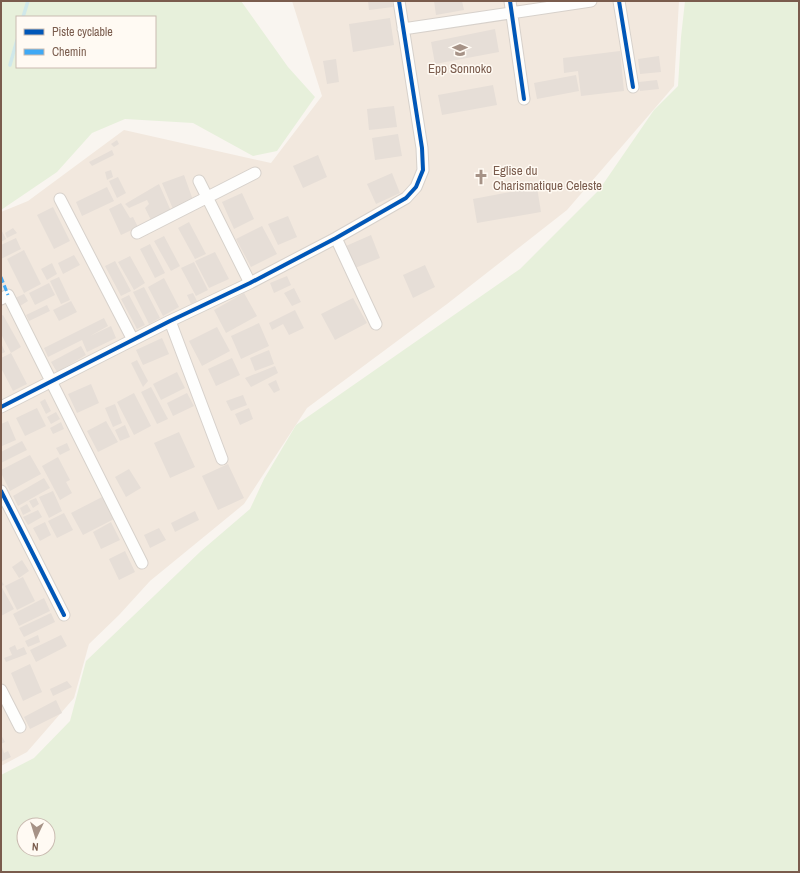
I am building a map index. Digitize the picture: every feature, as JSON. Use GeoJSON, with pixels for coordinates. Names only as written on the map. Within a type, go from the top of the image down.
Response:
{"type":"FeatureCollection","features":[{"type":"Feature","properties":{"kind":"street"},"geometry":{"type":"LineString","coordinates":[[1,407],[51,383],[170,321],[250,283],[336,238],[406,198],[416,187],[423,170],[422,148],[399,1]]}},
{"type":"Feature","properties":{"kind":"street"},"geometry":{"type":"LineString","coordinates":[[510,1],[524,99]]}},
{"type":"Feature","properties":{"kind":"street"},"geometry":{"type":"LineString","coordinates":[[403,29],[591,1]]}},
{"type":"Feature","properties":{"kind":"street"},"geometry":{"type":"LineString","coordinates":[[619,1],[633,87]]}},
{"type":"Feature","properties":{"kind":"street"},"geometry":{"type":"LineString","coordinates":[[137,233],[255,173]]}},
{"type":"Feature","properties":{"kind":"street"},"geometry":{"type":"LineString","coordinates":[[199,181],[250,283]]}},
{"type":"Feature","properties":{"kind":"street"},"geometry":{"type":"LineString","coordinates":[[60,199],[133,340]]}},
{"type":"Feature","properties":{"kind":"street"},"geometry":{"type":"LineString","coordinates":[[336,238],[376,324]]}},
{"type":"Feature","properties":{"kind":"street"},"geometry":{"type":"LineString","coordinates":[[1,299],[8,295],[142,563]]}},
{"type":"Feature","properties":{"kind":"street"},"geometry":{"type":"LineString","coordinates":[[170,321],[222,459]]}},
{"type":"Feature","properties":{"kind":"street"},"geometry":{"type":"LineString","coordinates":[[1,491],[4,506],[64,615]]}},
{"type":"Feature","properties":{"kind":"street"},"geometry":{"type":"LineString","coordinates":[[1,690],[20,727]]}},
{"type":"Feature","properties":{"kind":"shaded area"},"geometry":{"type":"Polygon","coordinates":[[[292,1],[679,1],[674,86],[567,210],[447,304],[307,408],[244,504],[150,581],[119,615],[89,644],[74,698],[27,752],[1,766],[1,212],[28,201],[124,130],[271,163],[322,96],[292,1]]]}},
{"type":"Feature","properties":{"kind":"green space"},"geometry":{"type":"Polygon","coordinates":[[[1,1],[241,1],[288,67],[315,97],[277,151],[253,156],[193,123],[125,119],[92,133],[57,172],[1,210],[1,1]]]}},
{"type":"Feature","properties":{"kind":"green space"},"geometry":{"type":"Polygon","coordinates":[[[685,1],[799,1],[799,872],[1,872],[1,775],[34,758],[70,721],[86,661],[201,551],[250,509],[264,479],[296,425],[520,269],[599,190],[654,110],[678,86],[685,1]]]}},
{"type":"Feature","properties":{"kind":"building"},"geometry":{"type":"Polygon","coordinates":[[[368,1],[392,1],[393,7],[369,10],[368,1]]]}},
{"type":"Feature","properties":{"kind":"building"},"geometry":{"type":"Polygon","coordinates":[[[434,1],[462,1],[464,10],[436,15],[434,1]]]}},
{"type":"Feature","properties":{"kind":"building"},"geometry":{"type":"Polygon","coordinates":[[[390,18],[394,45],[353,52],[349,24],[390,18]]]}},
{"type":"Feature","properties":{"kind":"building"},"geometry":{"type":"Polygon","coordinates":[[[495,29],[499,52],[435,64],[431,42],[495,29]]]}},
{"type":"Feature","properties":{"kind":"building"},"geometry":{"type":"Polygon","coordinates":[[[620,51],[624,91],[581,96],[578,71],[564,73],[563,58],[620,51]]]}},
{"type":"Feature","properties":{"kind":"building"},"geometry":{"type":"Polygon","coordinates":[[[659,56],[661,72],[640,74],[638,59],[659,56]]]}},
{"type":"Feature","properties":{"kind":"building"},"geometry":{"type":"Polygon","coordinates":[[[336,59],[339,82],[327,84],[323,61],[336,59]]]}},
{"type":"Feature","properties":{"kind":"building"},"geometry":{"type":"Polygon","coordinates":[[[576,75],[579,91],[537,99],[534,83],[576,75]]]}},
{"type":"Feature","properties":{"kind":"building"},"geometry":{"type":"Polygon","coordinates":[[[657,80],[659,89],[640,91],[639,82],[657,80]]]}},
{"type":"Feature","properties":{"kind":"building"},"geometry":{"type":"Polygon","coordinates":[[[493,85],[497,105],[442,115],[438,95],[493,85]]]}},
{"type":"Feature","properties":{"kind":"building"},"geometry":{"type":"Polygon","coordinates":[[[394,106],[397,127],[369,130],[367,109],[394,106]]]}},
{"type":"Feature","properties":{"kind":"building"},"geometry":{"type":"Polygon","coordinates":[[[398,134],[402,156],[375,160],[372,138],[398,134]]]}},
{"type":"Feature","properties":{"kind":"building"},"geometry":{"type":"Polygon","coordinates":[[[117,140],[119,144],[114,147],[111,144],[117,140]]]}},
{"type":"Feature","properties":{"kind":"building"},"geometry":{"type":"Polygon","coordinates":[[[112,150],[114,155],[92,166],[89,162],[112,150]]]}},
{"type":"Feature","properties":{"kind":"building"},"geometry":{"type":"Polygon","coordinates":[[[318,155],[327,177],[303,188],[293,166],[318,155]]]}},
{"type":"Feature","properties":{"kind":"building"},"geometry":{"type":"Polygon","coordinates":[[[111,170],[113,177],[107,180],[105,172],[111,170]]]}},
{"type":"Feature","properties":{"kind":"building"},"geometry":{"type":"Polygon","coordinates":[[[392,173],[400,193],[376,204],[367,184],[392,173]]]}},
{"type":"Feature","properties":{"kind":"building"},"geometry":{"type":"Polygon","coordinates":[[[184,175],[193,200],[173,209],[162,183],[184,175]]]}},
{"type":"Feature","properties":{"kind":"building"},"geometry":{"type":"Polygon","coordinates":[[[118,177],[126,193],[117,198],[109,181],[118,177]]]}},
{"type":"Feature","properties":{"kind":"building"},"geometry":{"type":"Polygon","coordinates":[[[159,184],[171,211],[151,220],[145,208],[149,204],[147,200],[129,208],[125,204],[159,184]]]}},
{"type":"Feature","properties":{"kind":"building"},"geometry":{"type":"Polygon","coordinates":[[[107,187],[114,201],[82,216],[76,202],[107,187]]]}},
{"type":"Feature","properties":{"kind":"building"},"geometry":{"type":"Polygon","coordinates":[[[537,187],[541,212],[477,223],[473,199],[537,187]]]}},
{"type":"Feature","properties":{"kind":"building"},"geometry":{"type":"Polygon","coordinates":[[[242,193],[254,219],[234,229],[222,202],[242,193]]]}},
{"type":"Feature","properties":{"kind":"building"},"geometry":{"type":"Polygon","coordinates":[[[121,203],[130,218],[133,217],[138,227],[121,235],[109,209],[121,203]]]}},
{"type":"Feature","properties":{"kind":"building"},"geometry":{"type":"Polygon","coordinates":[[[53,207],[70,241],[54,249],[37,215],[53,207]]]}},
{"type":"Feature","properties":{"kind":"building"},"geometry":{"type":"Polygon","coordinates":[[[288,216],[297,237],[278,245],[268,224],[288,216]]]}},
{"type":"Feature","properties":{"kind":"building"},"geometry":{"type":"Polygon","coordinates":[[[189,222],[206,254],[195,259],[178,228],[189,222]]]}},
{"type":"Feature","properties":{"kind":"building"},"geometry":{"type":"Polygon","coordinates":[[[262,226],[277,254],[251,267],[236,239],[262,226]]]}},
{"type":"Feature","properties":{"kind":"building"},"geometry":{"type":"Polygon","coordinates":[[[13,228],[17,233],[7,238],[5,233],[13,228]]]}},
{"type":"Feature","properties":{"kind":"building"},"geometry":{"type":"Polygon","coordinates":[[[1,229],[6,239],[1,242],[1,229]]]}},
{"type":"Feature","properties":{"kind":"building"},"geometry":{"type":"Polygon","coordinates":[[[371,235],[380,258],[355,268],[346,246],[371,235]]]}},
{"type":"Feature","properties":{"kind":"building"},"geometry":{"type":"Polygon","coordinates":[[[164,236],[180,266],[171,271],[154,241],[164,236]]]}},
{"type":"Feature","properties":{"kind":"building"},"geometry":{"type":"Polygon","coordinates":[[[16,238],[21,249],[1,259],[1,245],[16,238]]]}},
{"type":"Feature","properties":{"kind":"building"},"geometry":{"type":"Polygon","coordinates":[[[150,244],[165,273],[155,278],[140,249],[150,244]]]}},
{"type":"Feature","properties":{"kind":"building"},"geometry":{"type":"Polygon","coordinates":[[[24,250],[41,284],[24,293],[7,259],[24,250]]]}},
{"type":"Feature","properties":{"kind":"building"},"geometry":{"type":"Polygon","coordinates":[[[215,252],[229,279],[209,288],[195,261],[215,252]]]}},
{"type":"Feature","properties":{"kind":"building"},"geometry":{"type":"Polygon","coordinates":[[[74,255],[80,265],[63,274],[58,263],[74,255]]]}},
{"type":"Feature","properties":{"kind":"building"},"geometry":{"type":"Polygon","coordinates":[[[130,256],[145,283],[134,290],[118,262],[130,256]]]}},
{"type":"Feature","properties":{"kind":"building"},"geometry":{"type":"Polygon","coordinates":[[[115,261],[131,291],[121,296],[105,266],[115,261]]]}},
{"type":"Feature","properties":{"kind":"building"},"geometry":{"type":"Polygon","coordinates":[[[194,262],[208,290],[196,296],[181,268],[194,262]]]}},
{"type":"Feature","properties":{"kind":"building"},"geometry":{"type":"Polygon","coordinates":[[[52,263],[57,274],[47,280],[41,269],[52,263]]]}},
{"type":"Feature","properties":{"kind":"building"},"geometry":{"type":"Polygon","coordinates":[[[425,265],[435,287],[413,298],[403,275],[425,265]]]}},
{"type":"Feature","properties":{"kind":"building"},"geometry":{"type":"Polygon","coordinates":[[[287,276],[291,285],[274,293],[270,283],[287,276]]]}},
{"type":"Feature","properties":{"kind":"building"},"geometry":{"type":"Polygon","coordinates":[[[59,277],[70,300],[61,304],[50,281],[59,277]]]}},
{"type":"Feature","properties":{"kind":"building"},"geometry":{"type":"Polygon","coordinates":[[[164,278],[179,307],[163,316],[148,287],[164,278]]]}},
{"type":"Feature","properties":{"kind":"building"},"geometry":{"type":"Polygon","coordinates":[[[49,283],[55,295],[35,305],[29,293],[49,283]]]}},
{"type":"Feature","properties":{"kind":"building"},"geometry":{"type":"Polygon","coordinates":[[[144,287],[160,318],[149,324],[133,292],[144,287]]]}},
{"type":"Feature","properties":{"kind":"building"},"geometry":{"type":"Polygon","coordinates":[[[294,288],[301,302],[292,306],[284,293],[294,288]]]}},
{"type":"Feature","properties":{"kind":"building"},"geometry":{"type":"Polygon","coordinates":[[[193,293],[197,301],[191,304],[187,295],[193,293]]]}},
{"type":"Feature","properties":{"kind":"building"},"geometry":{"type":"Polygon","coordinates":[[[244,293],[257,316],[226,333],[214,310],[244,293]]]}},
{"type":"Feature","properties":{"kind":"building"},"geometry":{"type":"Polygon","coordinates":[[[24,294],[28,301],[20,306],[15,298],[24,294]]]}},
{"type":"Feature","properties":{"kind":"building"},"geometry":{"type":"Polygon","coordinates":[[[129,295],[145,325],[137,329],[121,299],[129,295]]]}},
{"type":"Feature","properties":{"kind":"building"},"geometry":{"type":"Polygon","coordinates":[[[353,298],[367,323],[335,340],[321,314],[353,298]]]}},
{"type":"Feature","properties":{"kind":"building"},"geometry":{"type":"Polygon","coordinates":[[[71,301],[77,312],[59,321],[53,310],[71,301]]]}},
{"type":"Feature","properties":{"kind":"building"},"geometry":{"type":"Polygon","coordinates":[[[47,305],[50,311],[29,321],[26,315],[47,305]]]}},
{"type":"Feature","properties":{"kind":"building"},"geometry":{"type":"Polygon","coordinates":[[[295,310],[304,328],[289,335],[283,324],[272,330],[269,323],[295,310]]]}},
{"type":"Feature","properties":{"kind":"building"},"geometry":{"type":"Polygon","coordinates":[[[3,315],[21,347],[11,353],[1,334],[1,316],[3,315]]]}},
{"type":"Feature","properties":{"kind":"building"},"geometry":{"type":"Polygon","coordinates":[[[104,318],[108,326],[90,336],[111,326],[116,338],[87,352],[82,340],[48,357],[44,348],[104,318]]]}},
{"type":"Feature","properties":{"kind":"building"},"geometry":{"type":"Polygon","coordinates":[[[259,323],[269,346],[241,359],[231,336],[259,323]]]}},
{"type":"Feature","properties":{"kind":"building"},"geometry":{"type":"Polygon","coordinates":[[[217,327],[230,351],[202,366],[189,341],[217,327]]]}},
{"type":"Feature","properties":{"kind":"building"},"geometry":{"type":"Polygon","coordinates":[[[162,338],[169,354],[143,365],[136,350],[162,338]]]}},
{"type":"Feature","properties":{"kind":"building"},"geometry":{"type":"Polygon","coordinates":[[[1,343],[5,352],[1,354],[1,343]]]}},
{"type":"Feature","properties":{"kind":"building"},"geometry":{"type":"Polygon","coordinates":[[[81,346],[86,355],[57,372],[51,362],[81,346]]]}},
{"type":"Feature","properties":{"kind":"building"},"geometry":{"type":"Polygon","coordinates":[[[269,350],[274,364],[255,371],[250,358],[269,350]]]}},
{"type":"Feature","properties":{"kind":"building"},"geometry":{"type":"Polygon","coordinates":[[[11,353],[27,384],[13,391],[1,368],[1,358],[11,353]]]}},
{"type":"Feature","properties":{"kind":"building"},"geometry":{"type":"Polygon","coordinates":[[[232,358],[240,375],[216,386],[208,369],[232,358]]]}},
{"type":"Feature","properties":{"kind":"building"},"geometry":{"type":"Polygon","coordinates":[[[137,360],[148,381],[143,387],[131,363],[137,360]]]}},
{"type":"Feature","properties":{"kind":"building"},"geometry":{"type":"Polygon","coordinates":[[[275,366],[278,373],[251,387],[245,378],[275,366]]]}},
{"type":"Feature","properties":{"kind":"building"},"geometry":{"type":"Polygon","coordinates":[[[177,372],[185,388],[161,400],[153,384],[177,372]]]}},
{"type":"Feature","properties":{"kind":"building"},"geometry":{"type":"Polygon","coordinates":[[[276,380],[280,390],[274,393],[268,384],[276,380]]]}},
{"type":"Feature","properties":{"kind":"building"},"geometry":{"type":"Polygon","coordinates":[[[91,384],[99,403],[77,413],[68,394],[91,384]]]}},
{"type":"Feature","properties":{"kind":"building"},"geometry":{"type":"Polygon","coordinates":[[[151,387],[168,419],[157,424],[141,392],[151,387]]]}},
{"type":"Feature","properties":{"kind":"building"},"geometry":{"type":"Polygon","coordinates":[[[134,393],[151,426],[134,435],[117,402],[134,393]]]}},
{"type":"Feature","properties":{"kind":"building"},"geometry":{"type":"Polygon","coordinates":[[[187,393],[194,406],[173,416],[167,403],[187,393]]]}},
{"type":"Feature","properties":{"kind":"building"},"geometry":{"type":"Polygon","coordinates":[[[243,395],[247,405],[231,411],[226,401],[243,395]]]}},
{"type":"Feature","properties":{"kind":"building"},"geometry":{"type":"Polygon","coordinates":[[[45,399],[51,411],[46,414],[40,402],[45,399]]]}},
{"type":"Feature","properties":{"kind":"building"},"geometry":{"type":"Polygon","coordinates":[[[115,404],[122,423],[113,427],[105,408],[115,404]]]}},
{"type":"Feature","properties":{"kind":"building"},"geometry":{"type":"Polygon","coordinates":[[[37,408],[46,426],[25,436],[16,418],[37,408]]]}},
{"type":"Feature","properties":{"kind":"building"},"geometry":{"type":"Polygon","coordinates":[[[249,408],[253,419],[240,425],[235,414],[249,408]]]}},
{"type":"Feature","properties":{"kind":"building"},"geometry":{"type":"Polygon","coordinates":[[[56,412],[60,419],[51,424],[47,417],[56,412]]]}},
{"type":"Feature","properties":{"kind":"building"},"geometry":{"type":"Polygon","coordinates":[[[8,421],[16,440],[2,446],[1,424],[8,421]]]}},
{"type":"Feature","properties":{"kind":"building"},"geometry":{"type":"Polygon","coordinates":[[[106,421],[118,442],[98,452],[87,431],[106,421]]]}},
{"type":"Feature","properties":{"kind":"building"},"geometry":{"type":"Polygon","coordinates":[[[61,422],[64,429],[53,434],[50,428],[61,422]]]}},
{"type":"Feature","properties":{"kind":"building"},"geometry":{"type":"Polygon","coordinates":[[[125,425],[130,437],[120,441],[115,430],[125,425]]]}},
{"type":"Feature","properties":{"kind":"building"},"geometry":{"type":"Polygon","coordinates":[[[179,432],[195,467],[170,478],[154,443],[179,432]]]}},
{"type":"Feature","properties":{"kind":"building"},"geometry":{"type":"Polygon","coordinates":[[[22,441],[27,450],[1,463],[1,452],[22,441]]]}},
{"type":"Feature","properties":{"kind":"building"},"geometry":{"type":"Polygon","coordinates":[[[67,443],[70,450],[60,455],[56,448],[67,443]]]}},
{"type":"Feature","properties":{"kind":"building"},"geometry":{"type":"Polygon","coordinates":[[[30,455],[41,474],[10,491],[1,470],[30,455]]]}},
{"type":"Feature","properties":{"kind":"building"},"geometry":{"type":"Polygon","coordinates":[[[58,457],[70,480],[66,482],[72,493],[60,500],[42,466],[58,457]]]}},
{"type":"Feature","properties":{"kind":"building"},"geometry":{"type":"Polygon","coordinates":[[[228,464],[244,498],[218,510],[202,476],[228,464]]]}},
{"type":"Feature","properties":{"kind":"building"},"geometry":{"type":"Polygon","coordinates":[[[129,469],[141,488],[126,497],[115,477],[129,469]]]}},
{"type":"Feature","properties":{"kind":"building"},"geometry":{"type":"Polygon","coordinates":[[[44,478],[50,488],[18,506],[13,496],[44,478]]]}},
{"type":"Feature","properties":{"kind":"building"},"geometry":{"type":"Polygon","coordinates":[[[53,491],[62,511],[49,518],[39,497],[53,491]]]}},
{"type":"Feature","properties":{"kind":"building"},"geometry":{"type":"Polygon","coordinates":[[[104,496],[116,518],[83,535],[71,513],[104,496]]]}},
{"type":"Feature","properties":{"kind":"building"},"geometry":{"type":"Polygon","coordinates":[[[36,498],[39,504],[33,508],[29,501],[36,498]]]}},
{"type":"Feature","properties":{"kind":"building"},"geometry":{"type":"Polygon","coordinates":[[[27,504],[31,511],[23,515],[20,508],[27,504]]]}},
{"type":"Feature","properties":{"kind":"building"},"geometry":{"type":"Polygon","coordinates":[[[38,510],[42,517],[28,525],[23,517],[38,510]]]}},
{"type":"Feature","properties":{"kind":"building"},"geometry":{"type":"Polygon","coordinates":[[[195,511],[199,520],[175,532],[171,523],[195,511]]]}},
{"type":"Feature","properties":{"kind":"building"},"geometry":{"type":"Polygon","coordinates":[[[64,513],[73,530],[57,538],[48,521],[64,513]]]}},
{"type":"Feature","properties":{"kind":"building"},"geometry":{"type":"Polygon","coordinates":[[[45,522],[51,535],[40,541],[33,528],[45,522]]]}},
{"type":"Feature","properties":{"kind":"building"},"geometry":{"type":"Polygon","coordinates":[[[111,522],[120,540],[101,549],[93,532],[111,522]]]}},
{"type":"Feature","properties":{"kind":"building"},"geometry":{"type":"Polygon","coordinates":[[[159,528],[166,540],[150,548],[144,535],[159,528]]]}},
{"type":"Feature","properties":{"kind":"building"},"geometry":{"type":"Polygon","coordinates":[[[125,551],[135,572],[119,580],[109,559],[125,551]]]}},
{"type":"Feature","properties":{"kind":"building"},"geometry":{"type":"Polygon","coordinates":[[[22,560],[29,571],[19,578],[12,567],[22,560]]]}},
{"type":"Feature","properties":{"kind":"building"},"geometry":{"type":"Polygon","coordinates":[[[23,577],[35,601],[17,610],[5,586],[23,577]]]}},
{"type":"Feature","properties":{"kind":"building"},"geometry":{"type":"Polygon","coordinates":[[[1,586],[14,609],[1,616],[1,586]]]}},
{"type":"Feature","properties":{"kind":"building"},"geometry":{"type":"Polygon","coordinates":[[[44,598],[50,611],[19,626],[13,614],[44,598]]]}},
{"type":"Feature","properties":{"kind":"building"},"geometry":{"type":"Polygon","coordinates":[[[51,613],[55,622],[24,637],[19,628],[51,613]]]}},
{"type":"Feature","properties":{"kind":"building"},"geometry":{"type":"Polygon","coordinates":[[[38,635],[40,642],[28,647],[25,641],[38,635]]]}},
{"type":"Feature","properties":{"kind":"building"},"geometry":{"type":"Polygon","coordinates":[[[61,635],[67,646],[36,662],[30,650],[61,635]]]}},
{"type":"Feature","properties":{"kind":"building"},"geometry":{"type":"Polygon","coordinates":[[[15,645],[17,650],[24,647],[27,654],[6,662],[4,658],[12,655],[9,648],[15,645]]]}},
{"type":"Feature","properties":{"kind":"building"},"geometry":{"type":"Polygon","coordinates":[[[30,664],[42,692],[23,701],[11,673],[30,664]]]}},
{"type":"Feature","properties":{"kind":"building"},"geometry":{"type":"Polygon","coordinates":[[[67,681],[72,687],[53,696],[50,689],[67,681]]]}},
{"type":"Feature","properties":{"kind":"building"},"geometry":{"type":"Polygon","coordinates":[[[56,700],[62,713],[30,729],[24,717],[56,700]]]}},
{"type":"Feature","properties":{"kind":"building"},"geometry":{"type":"Polygon","coordinates":[[[1,735],[5,742],[1,744],[1,735]]]}},
{"type":"Feature","properties":{"kind":"building"},"geometry":{"type":"Polygon","coordinates":[[[2,747],[4,753],[8,751],[11,757],[1,762],[1,748],[2,747]]]}},
{"type":"Feature","properties":{"kind":"waterway"},"geometry":{"type":"LineString","coordinates":[[23,16],[28,1]]}},
{"type":"Feature","properties":{"kind":"waterway"},"geometry":{"type":"LineString","coordinates":[[10,65],[16,44]]}},
{"type":"Feature","properties":{"kind":"marked path"},"geometry":{"type":"LineString","coordinates":[[1,277],[8,295]]}},
{"type":"Feature","properties":{"kind":"cycle path"},"geometry":{"type":"LineString","coordinates":[[1,407],[170,321],[250,283],[336,238],[406,198],[416,187],[423,170],[422,148],[399,1]]}},
{"type":"Feature","properties":{"kind":"cycle path"},"geometry":{"type":"LineString","coordinates":[[510,1],[524,99]]}},
{"type":"Feature","properties":{"kind":"cycle path"},"geometry":{"type":"LineString","coordinates":[[619,1],[633,87]]}},
{"type":"Feature","properties":{"kind":"cycle path"},"geometry":{"type":"LineString","coordinates":[[1,491],[64,615]]}},
{"type":"Feature","properties":{"kind":"place","name":"Epp Sonnoko"},"geometry":{"type":"Point","coordinates":[460,50]}},
{"type":"Feature","properties":{"kind":"place","name":"Eglise du Charismatique Celeste"},"geometry":{"type":"Point","coordinates":[481,177]}}]}
